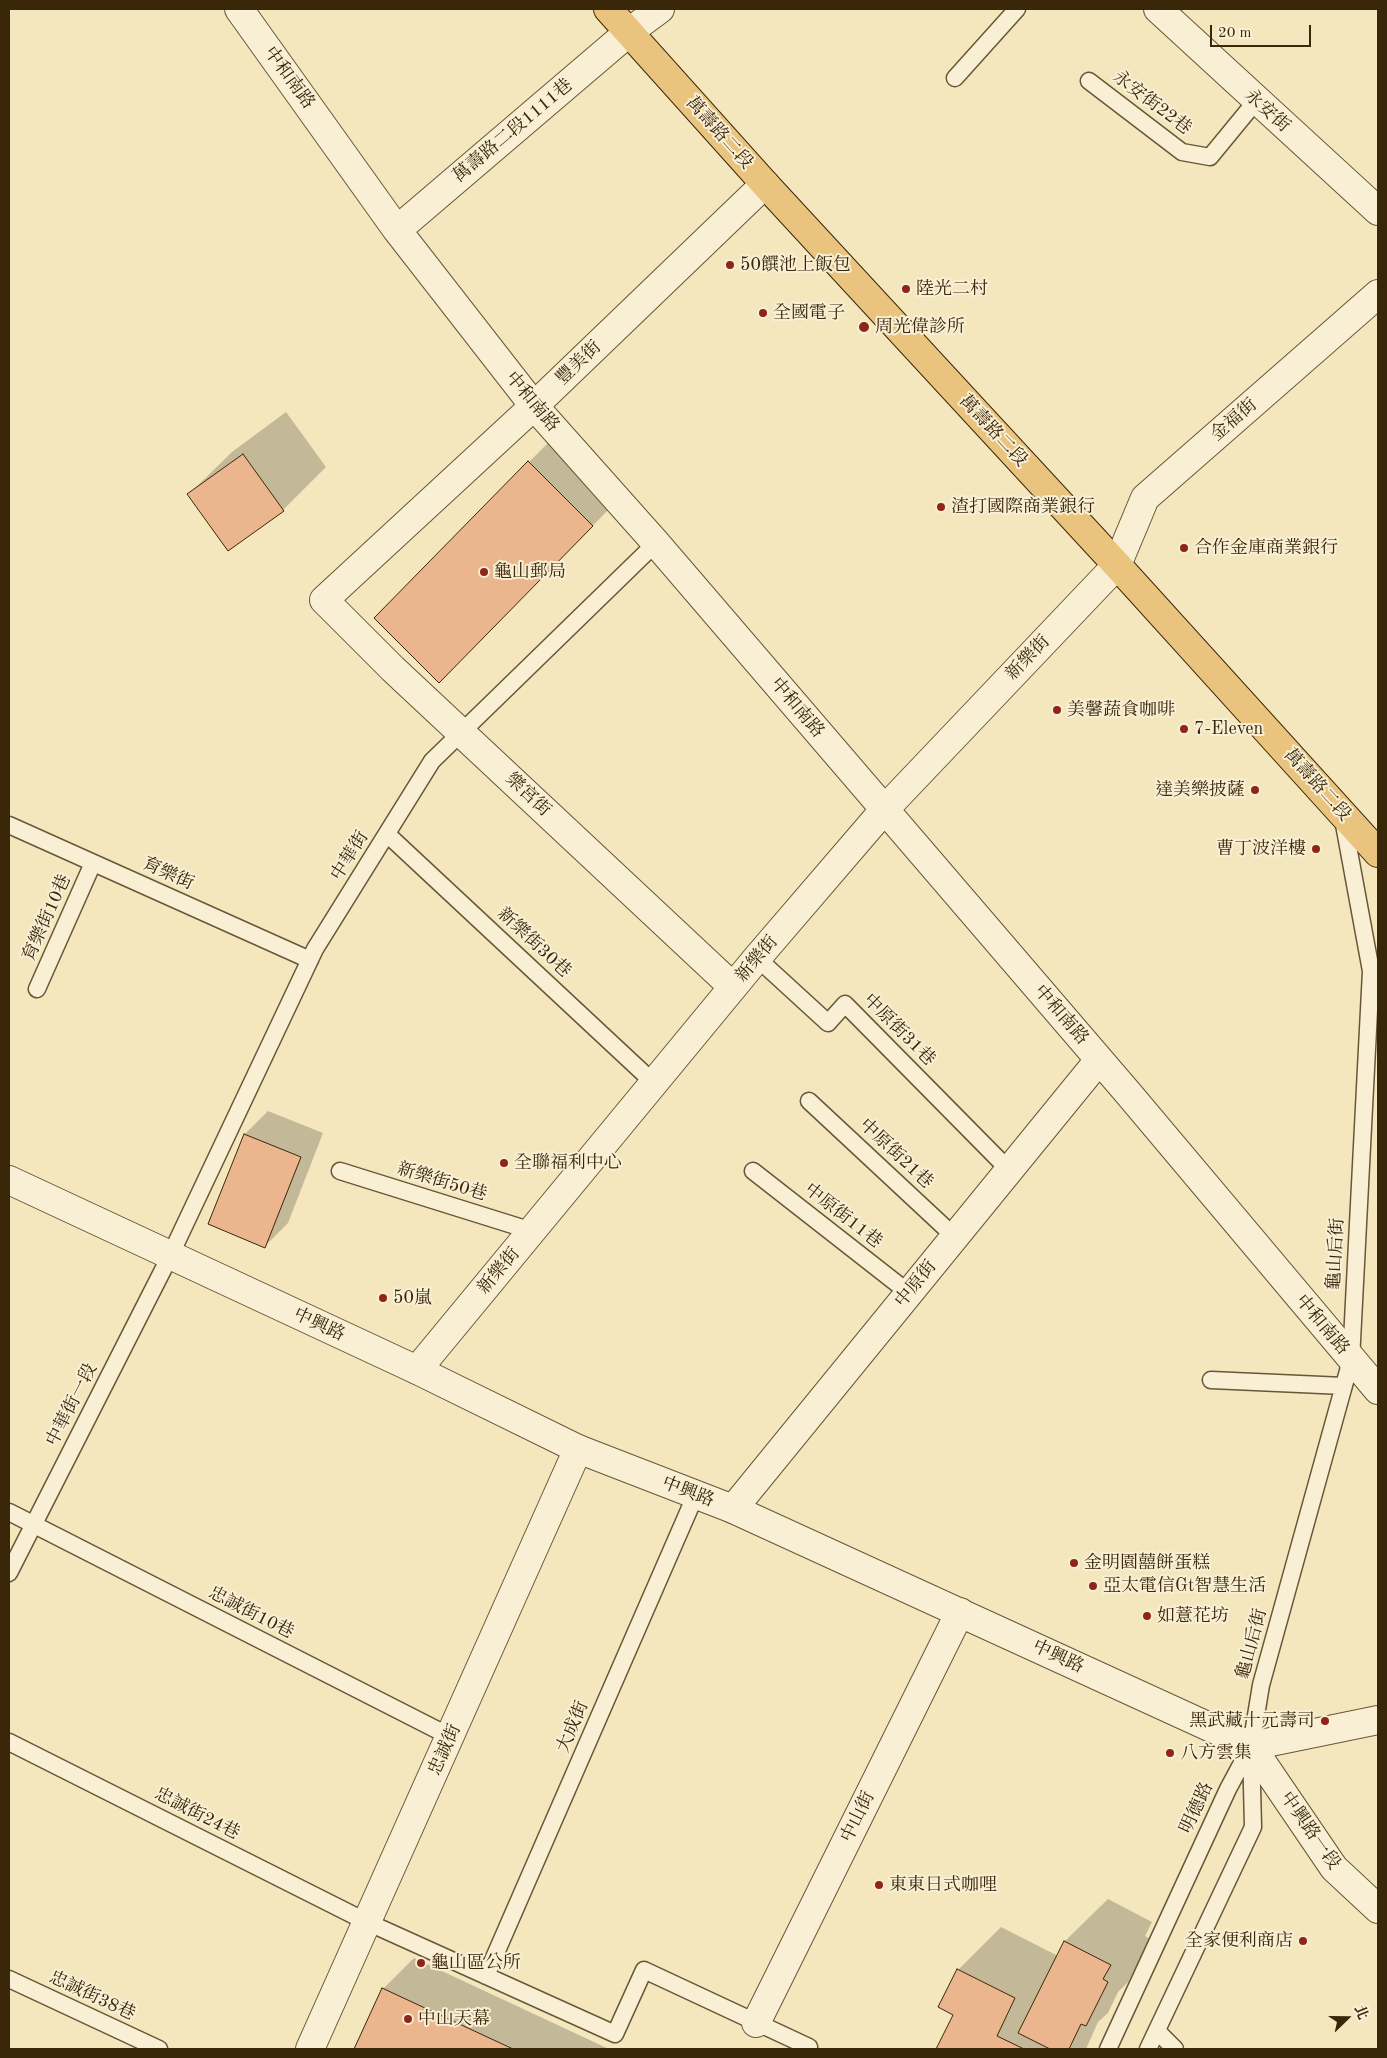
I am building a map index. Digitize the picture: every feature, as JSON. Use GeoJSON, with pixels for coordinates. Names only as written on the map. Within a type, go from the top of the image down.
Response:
{"type":"FeatureCollection","features":[{"type":"Feature","properties":{"kind":"main road","name":"萬壽路二段"},"geometry":{"type":"LineString","coordinates":[[608,9],[765,184],[1117,565],[1378,853]]}},
{"type":"Feature","properties":{"kind":"street","name":"中和南路"},"geometry":{"type":"LineString","coordinates":[[238,9],[397,230],[534,406],[656,543],[1099,1060],[1378,1390]]}},
{"type":"Feature","properties":{"kind":"street","name":"萬壽路二段1111巷"},"geometry":{"type":"LineString","coordinates":[[397,230],[629,32],[660,9]]}},
{"type":"Feature","properties":{"kind":"street","name":"永安街"},"geometry":{"type":"LineString","coordinates":[[1158,9],[1378,211]]}},
{"type":"Feature","properties":{"kind":"street","name":"豐美街"},"geometry":{"type":"LineString","coordinates":[[324,600],[534,406],[765,184]]}},
{"type":"Feature","properties":{"kind":"street","name":"金福街"},"geometry":{"type":"LineString","coordinates":[[1117,565],[1145,498],[1378,294]]}},
{"type":"Feature","properties":{"kind":"street","name":"新樂街"},"geometry":{"type":"LineString","coordinates":[[417,1370],[757,958],[884,810],[1117,565]]}},
{"type":"Feature","properties":{"kind":"street","name":"樂宮街"},"geometry":{"type":"LineString","coordinates":[[324,600],[462,733],[733,987]]}},
{"type":"Feature","properties":{"kind":"street","name":"中原街"},"geometry":{"type":"LineString","coordinates":[[733,1509],[1099,1060]]}},
{"type":"Feature","properties":{"kind":"street","name":"中興路"},"geometry":{"type":"LineString","coordinates":[[9,1180],[417,1370],[578,1449],[733,1509],[1251,1746]]}},
{"type":"Feature","properties":{"kind":"street","name":"忠誠街"},"geometry":{"type":"LineString","coordinates":[[310,2049],[578,1449]]}},
{"type":"Feature","properties":{"kind":"street","name":"中山街"},"geometry":{"type":"LineString","coordinates":[[756,2022],[960,1612]]}},
{"type":"Feature","properties":{"kind":"street"},"geometry":{"type":"LineString","coordinates":[[1251,1746],[1378,1720]]}},
{"type":"Feature","properties":{"kind":"street","name":"中興路一段"},"geometry":{"type":"LineString","coordinates":[[1251,1746],[1334,1868],[1378,1909]]}},
{"type":"Feature","properties":{"kind":"lane"},"geometry":{"type":"LineString","coordinates":[[954,78],[1017,9]]}},
{"type":"Feature","properties":{"kind":"lane","name":"永安街22巷"},"geometry":{"type":"LineString","coordinates":[[1089,81],[1182,152],[1210,157],[1256,101]]}},
{"type":"Feature","properties":{"kind":"lane","name":"中華街"},"geometry":{"type":"LineString","coordinates":[[170,1256],[310,960],[432,761],[656,543]]}},
{"type":"Feature","properties":{"kind":"lane","name":"龜山后街"},"geometry":{"type":"LineString","coordinates":[[1251,1746],[1261,1685],[1351,1360],[1372,971],[1342,814]]}},
{"type":"Feature","properties":{"kind":"lane","name":"育樂街"},"geometry":{"type":"LineString","coordinates":[[9,825],[310,960]]}},
{"type":"Feature","properties":{"kind":"lane","name":"新樂街30巷"},"geometry":{"type":"LineString","coordinates":[[387,834],[654,1083]]}},
{"type":"Feature","properties":{"kind":"lane","name":"育樂街10巷"},"geometry":{"type":"LineString","coordinates":[[37,989],[93,863]]}},
{"type":"Feature","properties":{"kind":"lane","name":"中原街31巷"},"geometry":{"type":"LineString","coordinates":[[757,958],[828,1023],[845,1004],[1009,1170]]}},
{"type":"Feature","properties":{"kind":"lane","name":"中原街21巷"},"geometry":{"type":"LineString","coordinates":[[809,1101],[955,1237]]}},
{"type":"Feature","properties":{"kind":"lane","name":"新樂街50巷"},"geometry":{"type":"LineString","coordinates":[[340,1171],[532,1231]]}},
{"type":"Feature","properties":{"kind":"lane","name":"中原街11巷"},"geometry":{"type":"LineString","coordinates":[[753,1171],[909,1293]]}},
{"type":"Feature","properties":{"kind":"lane","name":"中華街一段"},"geometry":{"type":"LineString","coordinates":[[9,1573],[170,1256]]}},
{"type":"Feature","properties":{"kind":"lane"},"geometry":{"type":"LineString","coordinates":[[1211,1380],[1344,1386]]}},
{"type":"Feature","properties":{"kind":"lane","name":"大成街"},"geometry":{"type":"LineString","coordinates":[[486,1976],[696,1494]]}},
{"type":"Feature","properties":{"kind":"lane","name":"忠誠街10巷"},"geometry":{"type":"LineString","coordinates":[[9,1512],[451,1737]]}},
{"type":"Feature","properties":{"kind":"lane","name":"忠誠街24巷"},"geometry":{"type":"LineString","coordinates":[[9,1742],[367,1922],[615,2034],[644,1970],[756,2022]]}},
{"type":"Feature","properties":{"kind":"lane"},"geometry":{"type":"LineString","coordinates":[[1148,2049],[1253,1827],[1251,1746]]}},
{"type":"Feature","properties":{"kind":"lane","name":"明德路"},"geometry":{"type":"LineString","coordinates":[[1108,2049],[1228,1789],[1251,1746]]}},
{"type":"Feature","properties":{"kind":"lane","name":"忠誠街38巷"},"geometry":{"type":"LineString","coordinates":[[9,1979],[159,2049]]}},
{"type":"Feature","properties":{"kind":"lane"},"geometry":{"type":"LineString","coordinates":[[756,2022],[809,2048]]}},
{"type":"Feature","properties":{"kind":"lane"},"geometry":{"type":"LineString","coordinates":[[1157,2031],[1176,2049]]}},
{"type":"Feature","properties":{"kind":"building"},"geometry":{"type":"Polygon","coordinates":[[[243,454],[284,511],[228,551],[187,494],[243,454]]]}},
{"type":"Feature","properties":{"kind":"building","name":"龜山郵局"},"geometry":{"type":"Polygon","coordinates":[[[528,461],[593,526],[439,683],[374,618],[528,461]]]}},
{"type":"Feature","properties":{"kind":"building"},"geometry":{"type":"Polygon","coordinates":[[[244,1134],[301,1157],[265,1248],[208,1224],[244,1134]]]}},
{"type":"Feature","properties":{"kind":"building"},"geometry":{"type":"Polygon","coordinates":[[[1064,1941],[1111,1965],[1103,1979],[1108,1982],[1086,2026],[1081,2024],[1069,2049],[1050,2049],[1018,2033],[1064,1941]]]}},
{"type":"Feature","properties":{"kind":"building"},"geometry":{"type":"Polygon","coordinates":[[[957,1969],[1015,1998],[997,2036],[1024,2049],[936,2049],[953,2015],[938,2007],[957,1969]]]}},
{"type":"Feature","properties":{"kind":"building","name":"中山天幕"},"geometry":{"type":"Polygon","coordinates":[[[382,1988],[513,2049],[354,2049],[382,1988]]]}},
{"type":"Feature","properties":{"kind":"place","name":"50饌池上飯包"},"geometry":{"type":"Point","coordinates":[730,265]}},
{"type":"Feature","properties":{"kind":"place","name":"陸光二村"},"geometry":{"type":"Point","coordinates":[906,289]}},
{"type":"Feature","properties":{"kind":"place","name":"全國電子"},"geometry":{"type":"Point","coordinates":[763,313]}},
{"type":"Feature","properties":{"kind":"place","name":"周光偉診所"},"geometry":{"type":"Point","coordinates":[864,327]}},
{"type":"Feature","properties":{"kind":"place","name":"渣打國際商業銀行"},"geometry":{"type":"Point","coordinates":[941,507]}},
{"type":"Feature","properties":{"kind":"place","name":"合作金庫商業銀行"},"geometry":{"type":"Point","coordinates":[1184,548]}},
{"type":"Feature","properties":{"kind":"place","name":"龜山郵局"},"geometry":{"type":"Point","coordinates":[484,572]}},
{"type":"Feature","properties":{"kind":"place","name":"美馨蔬食咖啡"},"geometry":{"type":"Point","coordinates":[1057,710]}},
{"type":"Feature","properties":{"kind":"place","name":"7-Eleven"},"geometry":{"type":"Point","coordinates":[1184,729]}},
{"type":"Feature","properties":{"kind":"place","name":"達美樂披薩"},"geometry":{"type":"Point","coordinates":[1255,790]}},
{"type":"Feature","properties":{"kind":"place","name":"曹丁波洋樓"},"geometry":{"type":"Point","coordinates":[1316,849]}},
{"type":"Feature","properties":{"kind":"place","name":"全聯福利中心"},"geometry":{"type":"Point","coordinates":[504,1163]}},
{"type":"Feature","properties":{"kind":"place","name":"50嵐"},"geometry":{"type":"Point","coordinates":[383,1298]}},
{"type":"Feature","properties":{"kind":"place","name":"金明園囍餅蛋糕"},"geometry":{"type":"Point","coordinates":[1074,1563]}},
{"type":"Feature","properties":{"kind":"place","name":"亞太電信Gt智慧生活"},"geometry":{"type":"Point","coordinates":[1093,1586]}},
{"type":"Feature","properties":{"kind":"place","name":"如薏花坊"},"geometry":{"type":"Point","coordinates":[1147,1616]}},
{"type":"Feature","properties":{"kind":"place","name":"黑武藏十元壽司"},"geometry":{"type":"Point","coordinates":[1325,1721]}},
{"type":"Feature","properties":{"kind":"place","name":"八方雲集"},"geometry":{"type":"Point","coordinates":[1170,1753]}},
{"type":"Feature","properties":{"kind":"place","name":"東東日式咖哩"},"geometry":{"type":"Point","coordinates":[879,1885]}},
{"type":"Feature","properties":{"kind":"place","name":"全家便利商店"},"geometry":{"type":"Point","coordinates":[1303,1941]}},
{"type":"Feature","properties":{"kind":"place","name":"龜山區公所"},"geometry":{"type":"Point","coordinates":[421,1963]}},
{"type":"Feature","properties":{"kind":"place","name":"中山天幕"},"geometry":{"type":"Point","coordinates":[408,2019]}}]}
